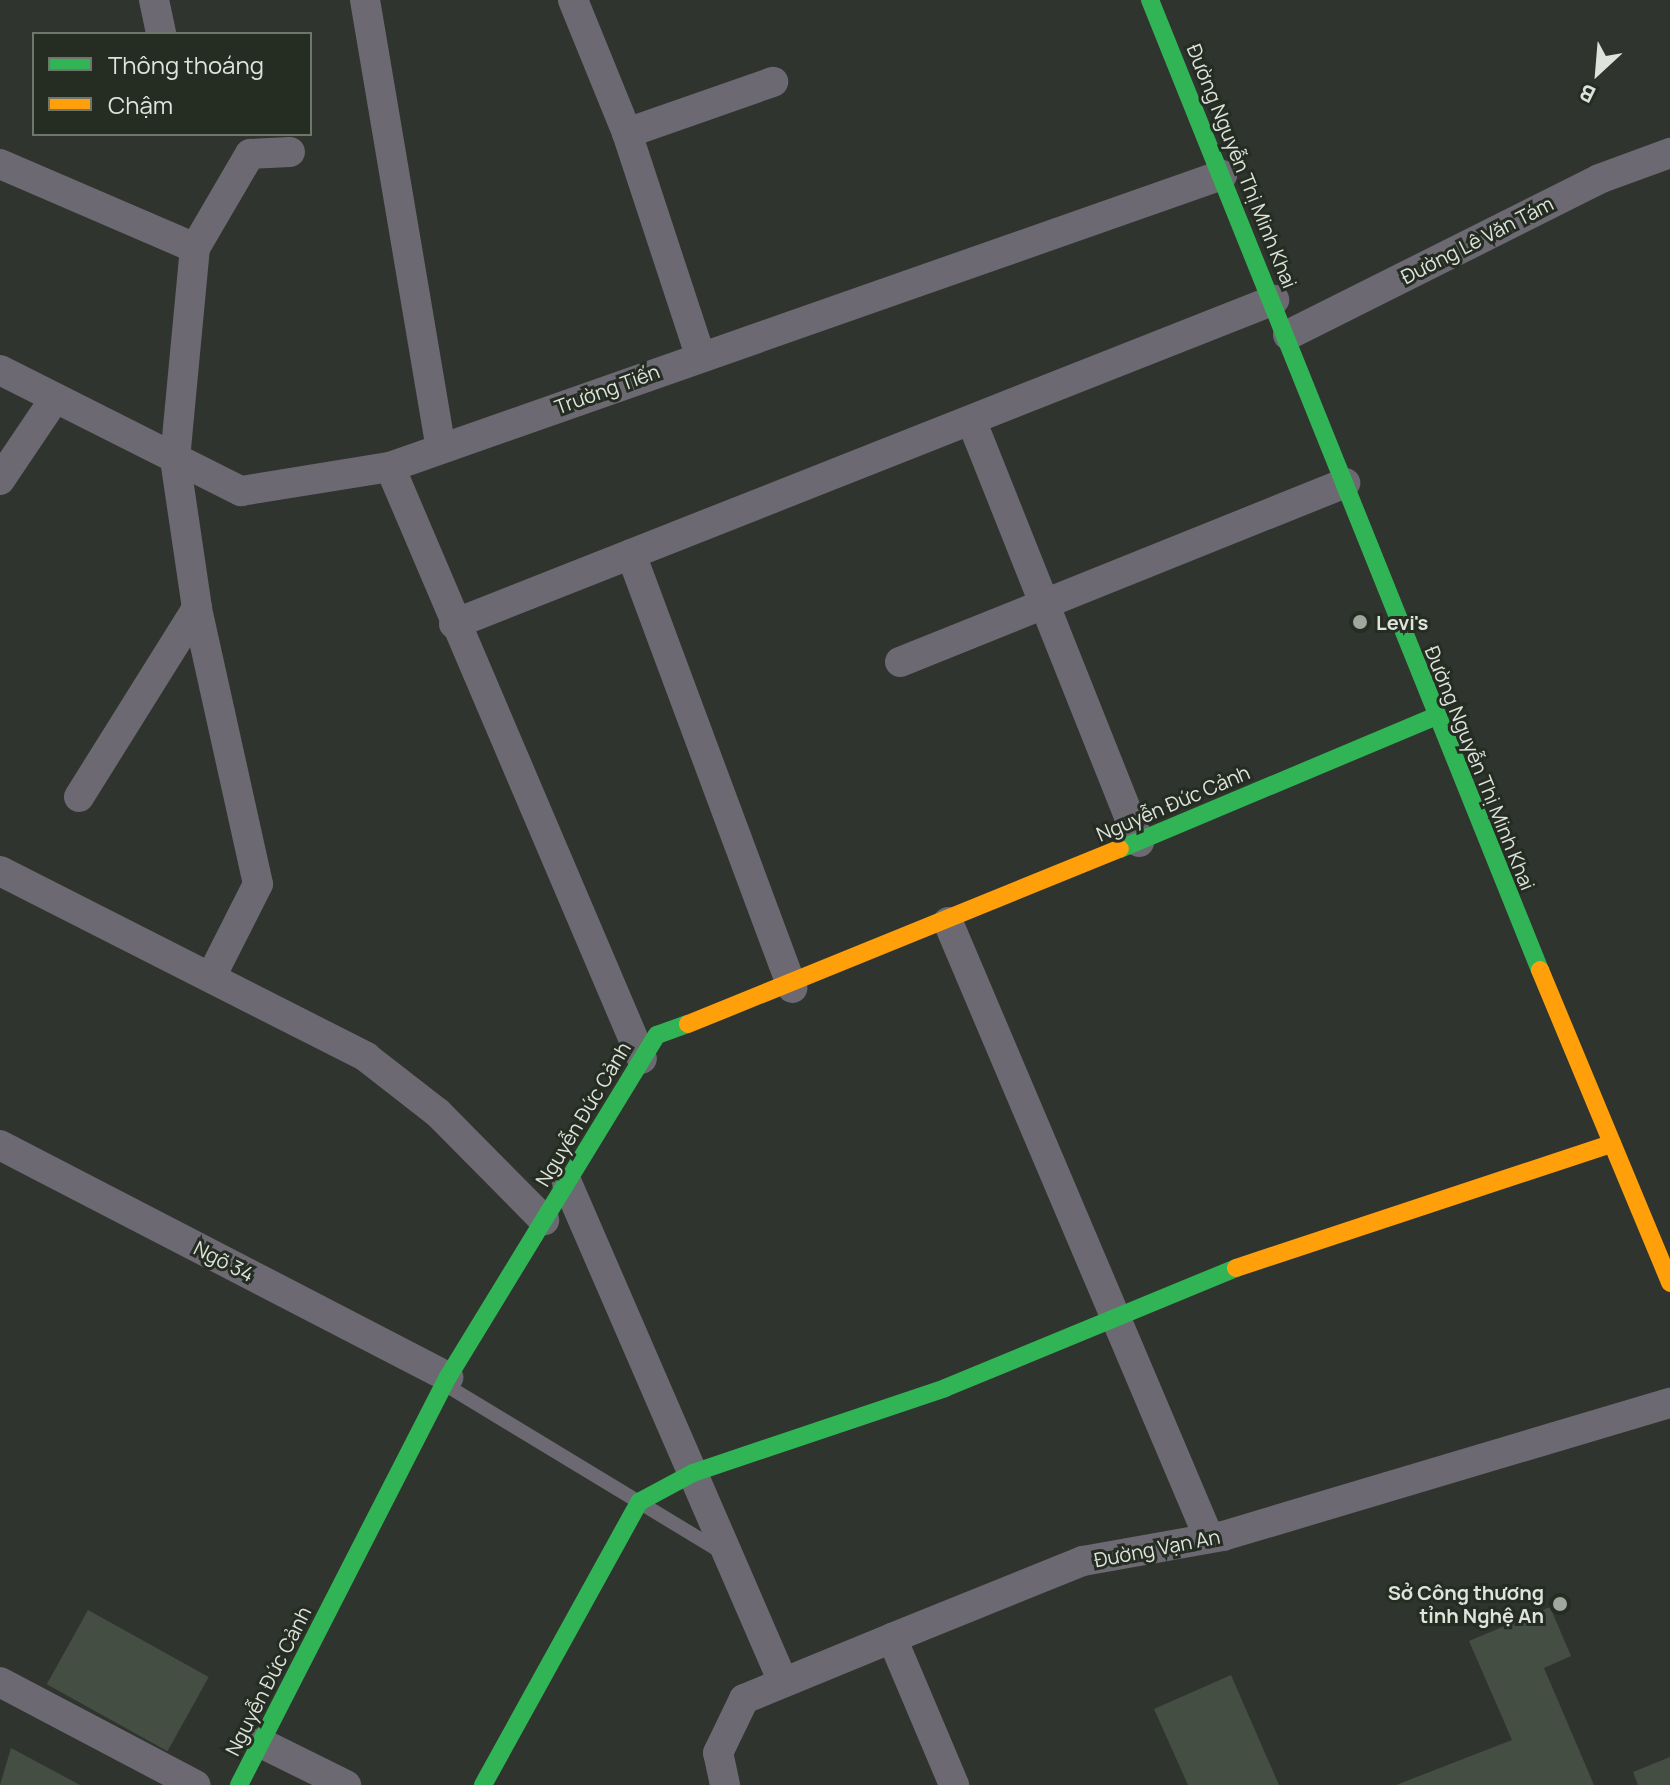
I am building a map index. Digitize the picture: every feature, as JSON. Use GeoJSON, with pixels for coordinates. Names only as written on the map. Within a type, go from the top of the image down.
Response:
{"type":"FeatureCollection","features":[{"type":"Feature","properties":{"kind":"street"},"geometry":{"type":"LineString","coordinates":[[154,0],[161,32]]}},
{"type":"Feature","properties":{"kind":"street"},"geometry":{"type":"LineString","coordinates":[[365,0],[441,449]]}},
{"type":"Feature","properties":{"kind":"street"},"geometry":{"type":"LineString","coordinates":[[573,0],[627,133],[700,355]]}},
{"type":"Feature","properties":{"kind":"street","name":"Đường Nguyễn Thị Minh Khai"},"geometry":{"type":"LineString","coordinates":[[1150,0],[1288,335],[1434,717],[1670,1283]]}},
{"type":"Feature","properties":{"kind":"street"},"geometry":{"type":"LineString","coordinates":[[627,133],[773,82]]}},
{"type":"Feature","properties":{"kind":"street"},"geometry":{"type":"LineString","coordinates":[[211,977],[258,884],[197,608],[175,459],[195,248],[250,154],[290,152]]}},
{"type":"Feature","properties":{"kind":"street","name":"Đường Lê Văn Tám"},"geometry":{"type":"LineString","coordinates":[[1288,335],[1599,179],[1670,153]]}},
{"type":"Feature","properties":{"kind":"street"},"geometry":{"type":"LineString","coordinates":[[0,164],[195,248]]}},
{"type":"Feature","properties":{"kind":"street","name":"Trường Tiến"},"geometry":{"type":"LineString","coordinates":[[0,370],[241,491],[390,467],[700,355],[1222,175]]}},
{"type":"Feature","properties":{"kind":"street"},"geometry":{"type":"LineString","coordinates":[[454,624],[972,422],[1274,300]]}},
{"type":"Feature","properties":{"kind":"street"},"geometry":{"type":"LineString","coordinates":[[0,480],[55,398]]}},
{"type":"Feature","properties":{"kind":"street"},"geometry":{"type":"LineString","coordinates":[[972,422],[1139,842]]}},
{"type":"Feature","properties":{"kind":"street"},"geometry":{"type":"LineString","coordinates":[[390,467],[454,624],[642,1059]]}},
{"type":"Feature","properties":{"kind":"street"},"geometry":{"type":"LineString","coordinates":[[900,662],[1345,483]]}},
{"type":"Feature","properties":{"kind":"street"},"geometry":{"type":"LineString","coordinates":[[631,554],[792,988]]}},
{"type":"Feature","properties":{"kind":"street"},"geometry":{"type":"LineString","coordinates":[[79,797],[197,608]]}},
{"type":"Feature","properties":{"kind":"street","name":"Nguyễn Đức Cảnh"},"geometry":{"type":"LineString","coordinates":[[239,1785],[447,1381],[657,1035],[792,988],[1434,717]]}},
{"type":"Feature","properties":{"kind":"street"},"geometry":{"type":"LineString","coordinates":[[0,871],[211,977],[402,1082],[544,1220]]}},
{"type":"Feature","properties":{"kind":"street"},"geometry":{"type":"LineString","coordinates":[[948,922],[1209,1538]]}},
{"type":"Feature","properties":{"kind":"street"},"geometry":{"type":"LineString","coordinates":[[483,1785],[639,1502],[693,1473],[945,1388],[1112,1315],[1397,1209],[1612,1144]]}},
{"type":"Feature","properties":{"kind":"street","name":"Ngõ 34"},"geometry":{"type":"LineString","coordinates":[[0,1145],[447,1381]]}},
{"type":"Feature","properties":{"kind":"street"},"geometry":{"type":"LineString","coordinates":[[567,1183],[732,1558],[783,1682]]}},
{"type":"Feature","properties":{"kind":"street","name":"Đường Vạn An"},"geometry":{"type":"LineString","coordinates":[[722,1782],[718,1753],[744,1699],[1083,1561],[1209,1538],[1670,1403]]}},
{"type":"Feature","properties":{"kind":"street"},"geometry":{"type":"LineString","coordinates":[[892,1638],[954,1785]]}},
{"type":"Feature","properties":{"kind":"street"},"geometry":{"type":"LineString","coordinates":[[0,1682],[195,1785]]}},
{"type":"Feature","properties":{"kind":"street"},"geometry":{"type":"LineString","coordinates":[[261,1743],[346,1785]]}},
{"type":"Feature","properties":{"kind":"lane"},"geometry":{"type":"LineString","coordinates":[[447,1381],[732,1558]]}},
{"type":"Feature","properties":{"kind":"building"},"geometry":{"type":"Polygon","coordinates":[[[1550,1607],[1571,1656],[1544,1668],[1594,1785],[1396,1785],[1512,1740],[1469,1641],[1550,1607]]]}},
{"type":"Feature","properties":{"kind":"building"},"geometry":{"type":"Polygon","coordinates":[[[88,1610],[209,1677],[167,1751],[47,1684],[88,1610]]]}},
{"type":"Feature","properties":{"kind":"building"},"geometry":{"type":"Polygon","coordinates":[[[1231,1675],[1279,1785],[1188,1785],[1154,1709],[1231,1675]]]}},
{"type":"Feature","properties":{"kind":"building"},"geometry":{"type":"Polygon","coordinates":[[[11,1748],[80,1785],[0,1785],[11,1748]]]}},
{"type":"Feature","properties":{"kind":"building"},"geometry":{"type":"Polygon","coordinates":[[[1670,1757],[1670,1785],[1638,1785],[1633,1772],[1670,1757]]]}},
{"type":"Feature","properties":{"kind":"traffic: fast"},"geometry":{"type":"LineString","coordinates":[[1150,0],[1540,970]]}},
{"type":"Feature","properties":{"kind":"traffic: fast"},"geometry":{"type":"LineString","coordinates":[[1120,849],[1434,717]]}},
{"type":"Feature","properties":{"kind":"traffic: fast"},"geometry":{"type":"LineString","coordinates":[[239,1785],[448,1377],[657,1035],[688,1024]]}},
{"type":"Feature","properties":{"kind":"traffic: fast"},"geometry":{"type":"LineString","coordinates":[[483,1785],[639,1502],[693,1473],[945,1388],[1236,1268]]}},
{"type":"Feature","properties":{"kind":"traffic: slow"},"geometry":{"type":"LineString","coordinates":[[688,1024],[1120,849]]}},
{"type":"Feature","properties":{"kind":"traffic: slow"},"geometry":{"type":"LineString","coordinates":[[1540,970],[1670,1283]]}},
{"type":"Feature","properties":{"kind":"traffic: slow"},"geometry":{"type":"LineString","coordinates":[[1236,1268],[1612,1144]]}},
{"type":"Feature","properties":{"kind":"place","name":"Levi's"},"geometry":{"type":"Point","coordinates":[1360,622]}},
{"type":"Feature","properties":{"kind":"place","name":"Sở Công thương tỉnh Nghệ An"},"geometry":{"type":"Point","coordinates":[1560,1604]}}]}
